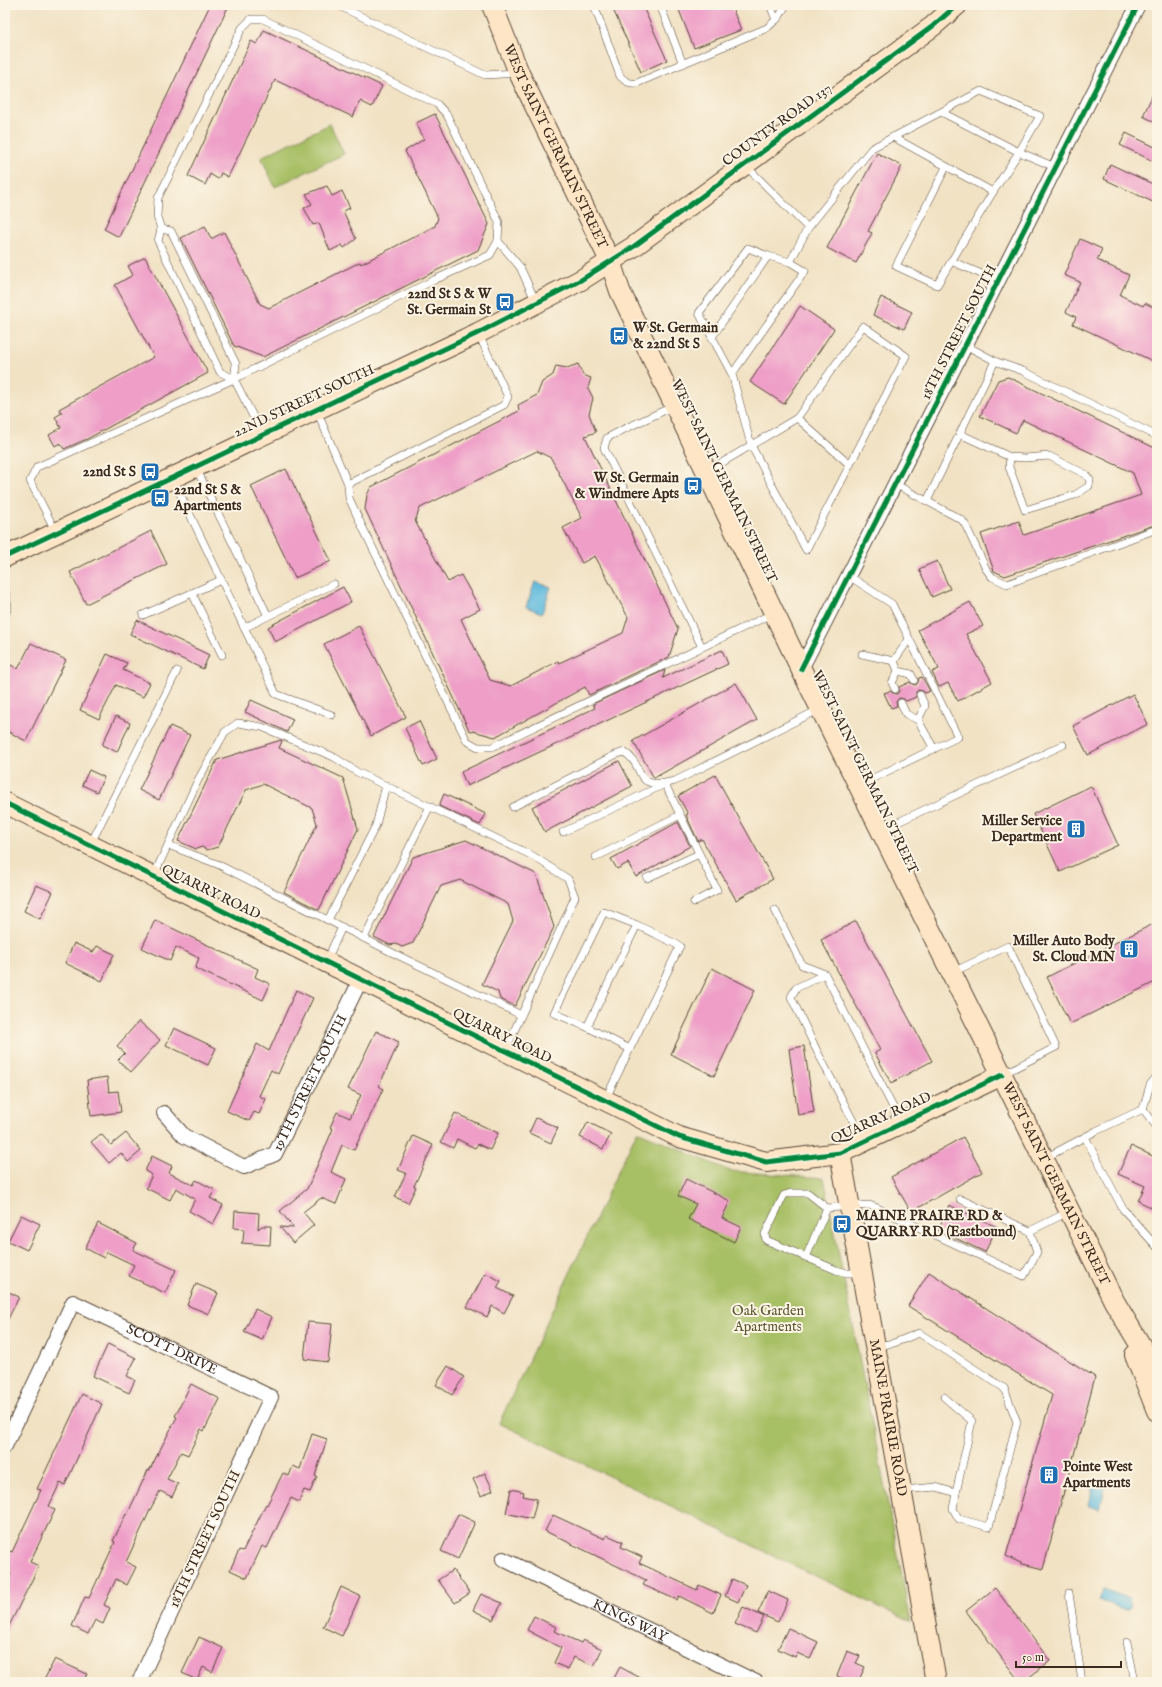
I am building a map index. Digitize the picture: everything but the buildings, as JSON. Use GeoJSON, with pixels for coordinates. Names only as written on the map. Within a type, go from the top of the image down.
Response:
{"type":"FeatureCollection","features":[{"type":"Feature","properties":{"kind":"street","name":"WEST SAINT GERMAIN STREET"},"geometry":{"type":"LineString","coordinates":[[492,5],[520,73],[610,261],[620,291],[674,406],[820,709],[1114,1301],[1157,1411]]}},
{"type":"Feature","properties":{"kind":"street","name":"COUNTY ROAD 137"},"geometry":{"type":"LineString","coordinates":[[610,261],[633,247],[933,26],[957,5]]}},
{"type":"Feature","properties":{"kind":"street","name":"18TH STREET SOUTH"},"geometry":{"type":"LineString","coordinates":[[801,670],[1138,5]]}},
{"type":"Feature","properties":{"kind":"street","name":"22ND STREET SOUTH"},"geometry":{"type":"LineString","coordinates":[[5,557],[478,333],[537,304],[581,280],[610,261]]}},
{"type":"Feature","properties":{"kind":"street","name":"QUARRY ROAD"},"geometry":{"type":"LineString","coordinates":[[5,803],[679,1137],[766,1162],[840,1153],[1002,1075]]}},
{"type":"Feature","properties":{"kind":"street","name":"19TH STREET SOUTH"},"geometry":{"type":"LineString","coordinates":[[164,1113],[184,1136],[244,1167],[275,1154],[361,979]]}},
{"type":"Feature","properties":{"kind":"street","name":"MAINE PRAIRIE ROAD"},"geometry":{"type":"LineString","coordinates":[[840,1153],[936,1682]]}},
{"type":"Feature","properties":{"kind":"street","name":"WEST SAINT GERMAIN STREET"},"geometry":{"type":"LineString","coordinates":[[1114,1301],[1155,1364]]}},
{"type":"Feature","properties":{"kind":"street","name":"SCOTT DRIVE"},"geometry":{"type":"LineString","coordinates":[[5,1446],[73,1302],[271,1397]]}},
{"type":"Feature","properties":{"kind":"street","name":"18TH STREET SOUTH"},"geometry":{"type":"LineString","coordinates":[[139,1682],[271,1397]]}},
{"type":"Feature","properties":{"kind":"street","name":"KINGS WAY"},"geometry":{"type":"LineString","coordinates":[[504,1559],[756,1682]]}},
{"type":"Feature","properties":{"kind":"lane"},"geometry":{"type":"LineString","coordinates":[[337,5],[486,75],[520,73]]}},
{"type":"Feature","properties":{"kind":"lane"},"geometry":{"type":"LineString","coordinates":[[594,5],[620,76],[626,82],[631,84],[638,83],[767,28],[776,20],[786,5]]}},
{"type":"Feature","properties":{"kind":"lane"},"geometry":{"type":"LineString","coordinates":[[660,5],[683,64]]}},
{"type":"Feature","properties":{"kind":"lane"},"geometry":{"type":"LineString","coordinates":[[770,5],[776,20]]}},
{"type":"Feature","properties":{"kind":"lane"},"geometry":{"type":"LineString","coordinates":[[56,532],[30,481],[37,467],[234,379],[434,280],[490,255],[498,240],[499,222],[447,115],[437,104],[263,19],[251,19],[242,28],[158,198],[157,217],[161,229],[158,241],[220,372],[234,379]]}},
{"type":"Feature","properties":{"kind":"lane"},"geometry":{"type":"LineString","coordinates":[[790,262],[808,228],[872,148],[981,91],[1040,116],[992,192],[937,285],[896,266],[946,167]]}},
{"type":"Feature","properties":{"kind":"lane"},"geometry":{"type":"LineString","coordinates":[[941,112],[1018,152],[1056,167]]}},
{"type":"Feature","properties":{"kind":"lane"},"geometry":{"type":"LineString","coordinates":[[893,137],[992,192]]}},
{"type":"Feature","properties":{"kind":"lane"},"geometry":{"type":"LineString","coordinates":[[745,164],[808,228]]}},
{"type":"Feature","properties":{"kind":"lane"},"geometry":{"type":"LineString","coordinates":[[161,229],[171,231],[236,364],[234,379],[262,434]]}},
{"type":"Feature","properties":{"kind":"lane"},"geometry":{"type":"LineString","coordinates":[[498,240],[520,267],[537,304]]}},
{"type":"Feature","properties":{"kind":"lane"},"geometry":{"type":"LineString","coordinates":[[706,472],[752,445],[797,418],[864,326],[906,356],[806,550],[752,445],[732,374],[699,313],[748,248],[768,256],[790,262],[805,271],[732,374]]}},
{"type":"Feature","properties":{"kind":"lane"},"geometry":{"type":"LineString","coordinates":[[712,337],[768,256]]}},
{"type":"Feature","properties":{"kind":"lane"},"geometry":{"type":"LineString","coordinates":[[951,261],[998,281]]}},
{"type":"Feature","properties":{"kind":"lane"},"geometry":{"type":"LineString","coordinates":[[348,484],[504,405],[508,397],[478,333]]}},
{"type":"Feature","properties":{"kind":"lane"},"geometry":{"type":"LineString","coordinates":[[965,345],[995,361],[1023,371],[1157,436]]}},
{"type":"Feature","properties":{"kind":"lane"},"geometry":{"type":"LineString","coordinates":[[927,501],[995,361]]}},
{"type":"Feature","properties":{"kind":"lane"},"geometry":{"type":"LineString","coordinates":[[674,406],[607,438],[604,448],[702,647]]}},
{"type":"Feature","properties":{"kind":"lane"},"geometry":{"type":"LineString","coordinates":[[316,409],[348,484],[350,498],[361,524],[467,741],[478,747],[492,747],[774,613]]}},
{"type":"Feature","properties":{"kind":"lane"},"geometry":{"type":"LineString","coordinates":[[797,418],[850,465]]}},
{"type":"Feature","properties":{"kind":"lane"},"geometry":{"type":"LineString","coordinates":[[960,434],[1010,457],[1025,458],[1049,456],[1085,474],[1090,480],[1089,486],[1075,494],[1025,510],[1009,467],[1010,457]]}},
{"type":"Feature","properties":{"kind":"lane"},"geometry":{"type":"LineString","coordinates":[[195,466],[268,616]]}},
{"type":"Feature","properties":{"kind":"lane"},"geometry":{"type":"LineString","coordinates":[[172,477],[276,694],[332,715]]}},
{"type":"Feature","properties":{"kind":"lane"},"geometry":{"type":"LineString","coordinates":[[895,484],[962,520],[986,569],[992,577],[1007,584],[1157,530]]}},
{"type":"Feature","properties":{"kind":"lane"},"geometry":{"type":"LineString","coordinates":[[849,576],[892,604],[958,738],[858,785]]}},
{"type":"Feature","properties":{"kind":"lane"},"geometry":{"type":"LineString","coordinates":[[143,615],[221,580]]}},
{"type":"Feature","properties":{"kind":"lane"},"geometry":{"type":"LineString","coordinates":[[244,628],[334,584]]}},
{"type":"Feature","properties":{"kind":"lane"},"geometry":{"type":"LineString","coordinates":[[5,591],[8,606],[5,616]]}},
{"type":"Feature","properties":{"kind":"lane"},"geometry":{"type":"LineString","coordinates":[[192,593],[222,655]]}},
{"type":"Feature","properties":{"kind":"lane"},"geometry":{"type":"LineString","coordinates":[[894,661],[909,639]]}},
{"type":"Feature","properties":{"kind":"lane"},"geometry":{"type":"LineString","coordinates":[[862,654],[894,661]]}},
{"type":"Feature","properties":{"kind":"lane"},"geometry":{"type":"LineString","coordinates":[[894,661],[898,671],[892,683],[895,689]]}},
{"type":"Feature","properties":{"kind":"lane"},"geometry":{"type":"LineString","coordinates":[[90,845],[177,671]]}},
{"type":"Feature","properties":{"kind":"lane"},"geometry":{"type":"LineString","coordinates":[[898,671],[911,674],[914,680]]}},
{"type":"Feature","properties":{"kind":"lane"},"geometry":{"type":"LineString","coordinates":[[918,720],[926,706],[920,695]]}},
{"type":"Feature","properties":{"kind":"lane"},"geometry":{"type":"LineString","coordinates":[[901,703],[906,714],[918,720],[934,749]]}},
{"type":"Feature","properties":{"kind":"lane"},"geometry":{"type":"LineString","coordinates":[[563,832],[665,784],[675,781],[820,709]]}},
{"type":"Feature","properties":{"kind":"lane"},"geometry":{"type":"LineString","coordinates":[[154,876],[198,780],[225,732],[238,723],[262,727],[334,757],[357,772],[533,856],[568,879],[575,897],[505,1051]]}},
{"type":"Feature","properties":{"kind":"lane"},"geometry":{"type":"LineString","coordinates":[[881,830],[1063,745]]}},
{"type":"Feature","properties":{"kind":"lane"},"geometry":{"type":"LineString","coordinates":[[513,807],[615,755],[624,752],[629,755],[643,779],[649,783],[665,784]]}},
{"type":"Feature","properties":{"kind":"lane"},"geometry":{"type":"LineString","coordinates":[[665,784],[717,890],[694,902]]}},
{"type":"Feature","properties":{"kind":"lane"},"geometry":{"type":"LineString","coordinates":[[328,920],[376,826],[386,785]]}},
{"type":"Feature","properties":{"kind":"lane"},"geometry":{"type":"LineString","coordinates":[[364,938],[430,806]]}},
{"type":"Feature","properties":{"kind":"lane"},"geometry":{"type":"LineString","coordinates":[[596,857],[680,815]]}},
{"type":"Feature","properties":{"kind":"lane"},"geometry":{"type":"LineString","coordinates":[[168,845],[217,864],[521,1015]]}},
{"type":"Feature","properties":{"kind":"lane"},"geometry":{"type":"LineString","coordinates":[[647,878],[699,854]]}},
{"type":"Feature","properties":{"kind":"lane"},"geometry":{"type":"LineString","coordinates":[[775,910],[802,965],[824,974],[901,1123]]}},
{"type":"Feature","properties":{"kind":"lane"},"geometry":{"type":"LineString","coordinates":[[605,1100],[630,1049],[680,946],[637,925],[604,912],[554,1013],[630,1049]]}},
{"type":"Feature","properties":{"kind":"lane"},"geometry":{"type":"LineString","coordinates":[[586,1027],[637,925]]}},
{"type":"Feature","properties":{"kind":"lane"},"geometry":{"type":"LineString","coordinates":[[326,962],[342,927]]}},
{"type":"Feature","properties":{"kind":"lane"},"geometry":{"type":"LineString","coordinates":[[951,972],[1008,946],[1056,1047],[1002,1075]]}},
{"type":"Feature","properties":{"kind":"lane"},"geometry":{"type":"LineString","coordinates":[[824,974],[796,988],[791,997],[864,1142]]}},
{"type":"Feature","properties":{"kind":"lane"},"geometry":{"type":"LineString","coordinates":[[1044,1159],[1143,1109],[1150,1085],[1157,1076]]}},
{"type":"Feature","properties":{"kind":"lane"},"geometry":{"type":"LineString","coordinates":[[1143,1109],[1157,1127]]}},
{"type":"Feature","properties":{"kind":"lane"},"geometry":{"type":"LineString","coordinates":[[1085,1137],[1123,1209],[1157,1247]]}},
{"type":"Feature","properties":{"kind":"lane"},"geometry":{"type":"LineString","coordinates":[[861,1273],[847,1273],[836,1270],[766,1240],[765,1234],[784,1195],[791,1193],[808,1193],[827,1208],[869,1205],[875,1207],[1024,1276],[1037,1252],[1030,1231],[960,1199]]}},
{"type":"Feature","properties":{"kind":"lane"},"geometry":{"type":"LineString","coordinates":[[806,1257],[827,1208]]}},
{"type":"Feature","properties":{"kind":"lane"},"geometry":{"type":"LineString","coordinates":[[1030,1231],[1069,1211]]}},
{"type":"Feature","properties":{"kind":"lane"},"geometry":{"type":"LineString","coordinates":[[875,1346],[894,1343],[919,1333],[1004,1388],[1017,1422],[989,1527],[959,1519],[953,1509],[972,1421],[944,1397]]}},
{"type":"Feature","properties":{"kind":"lane"},"geometry":{"type":"LineString","coordinates":[[901,1490],[921,1487],[936,1487],[956,1493]]}},
{"type":"Feature","properties":{"kind":"lane"},"geometry":{"type":"LineString","coordinates":[[1069,1593],[1082,1682]]}},
{"type":"Feature","properties":{"kind":"lane"},"geometry":{"type":"LineString","coordinates":[[1127,1642],[1135,1682]]}},
{"type":"Feature","properties":{"kind":"green space"},"geometry":{"type":"Polygon","coordinates":[[[330,124],[344,154],[275,187],[261,157],[330,124]]]}},
{"type":"Feature","properties":{"kind":"green space","name":"Oak Garden Apartments"},"geometry":{"type":"Polygon","coordinates":[[[637,1131],[730,1171],[824,1178],[911,1622],[499,1423],[637,1131]]]}},
{"type":"Feature","properties":{"kind":"water"},"geometry":{"type":"Polygon","coordinates":[[[535,582],[551,587],[542,613],[526,607],[535,582]]]}},
{"type":"Feature","properties":{"kind":"water"},"geometry":{"type":"Polygon","coordinates":[[[1094,1481],[1106,1484],[1100,1509],[1088,1506],[1094,1481]]]}},
{"type":"Feature","properties":{"kind":"water"},"geometry":{"type":"Polygon","coordinates":[[[1104,1589],[1130,1599],[1129,1602],[1131,1604],[1129,1609],[1126,1608],[1126,1610],[1099,1600],[1104,1589]]]}},
{"type":"Feature","properties":{"kind":"cycle path"},"geometry":{"type":"LineString","coordinates":[[5,557],[478,333],[581,280],[633,247],[933,26],[957,5]]}},
{"type":"Feature","properties":{"kind":"cycle path"},"geometry":{"type":"LineString","coordinates":[[801,669],[1138,5]]}},
{"type":"Feature","properties":{"kind":"cycle path"},"geometry":{"type":"LineString","coordinates":[[5,803],[679,1137],[766,1162],[840,1153],[1002,1075]]}},
{"type":"Feature","properties":{"kind":"place","name":"22nd St S & W St. Germain St"},"geometry":{"type":"Point","coordinates":[505,302]}},
{"type":"Feature","properties":{"kind":"place","name":"W St. Germain & 22nd St S"},"geometry":{"type":"Point","coordinates":[619,336]}},
{"type":"Feature","properties":{"kind":"place","name":"22nd St S"},"geometry":{"type":"Point","coordinates":[150,472]}},
{"type":"Feature","properties":{"kind":"place","name":"W St. Germain & Windmere Apts"},"geometry":{"type":"Point","coordinates":[693,486]}},
{"type":"Feature","properties":{"kind":"place","name":"22nd St S & Apartments"},"geometry":{"type":"Point","coordinates":[160,498]}},
{"type":"Feature","properties":{"kind":"place","name":"Miller Service Department"},"geometry":{"type":"Point","coordinates":[1076,829]}},
{"type":"Feature","properties":{"kind":"place","name":"Miller Auto Body St. Cloud MN"},"geometry":{"type":"Point","coordinates":[1129,949]}},
{"type":"Feature","properties":{"kind":"place","name":"MAINE PRAIRE RD & QUARRY RD (Eastbound)"},"geometry":{"type":"Point","coordinates":[842,1224]}},
{"type":"Feature","properties":{"kind":"place","name":"Pointe West Apartments"},"geometry":{"type":"Point","coordinates":[1049,1475]}}]}
